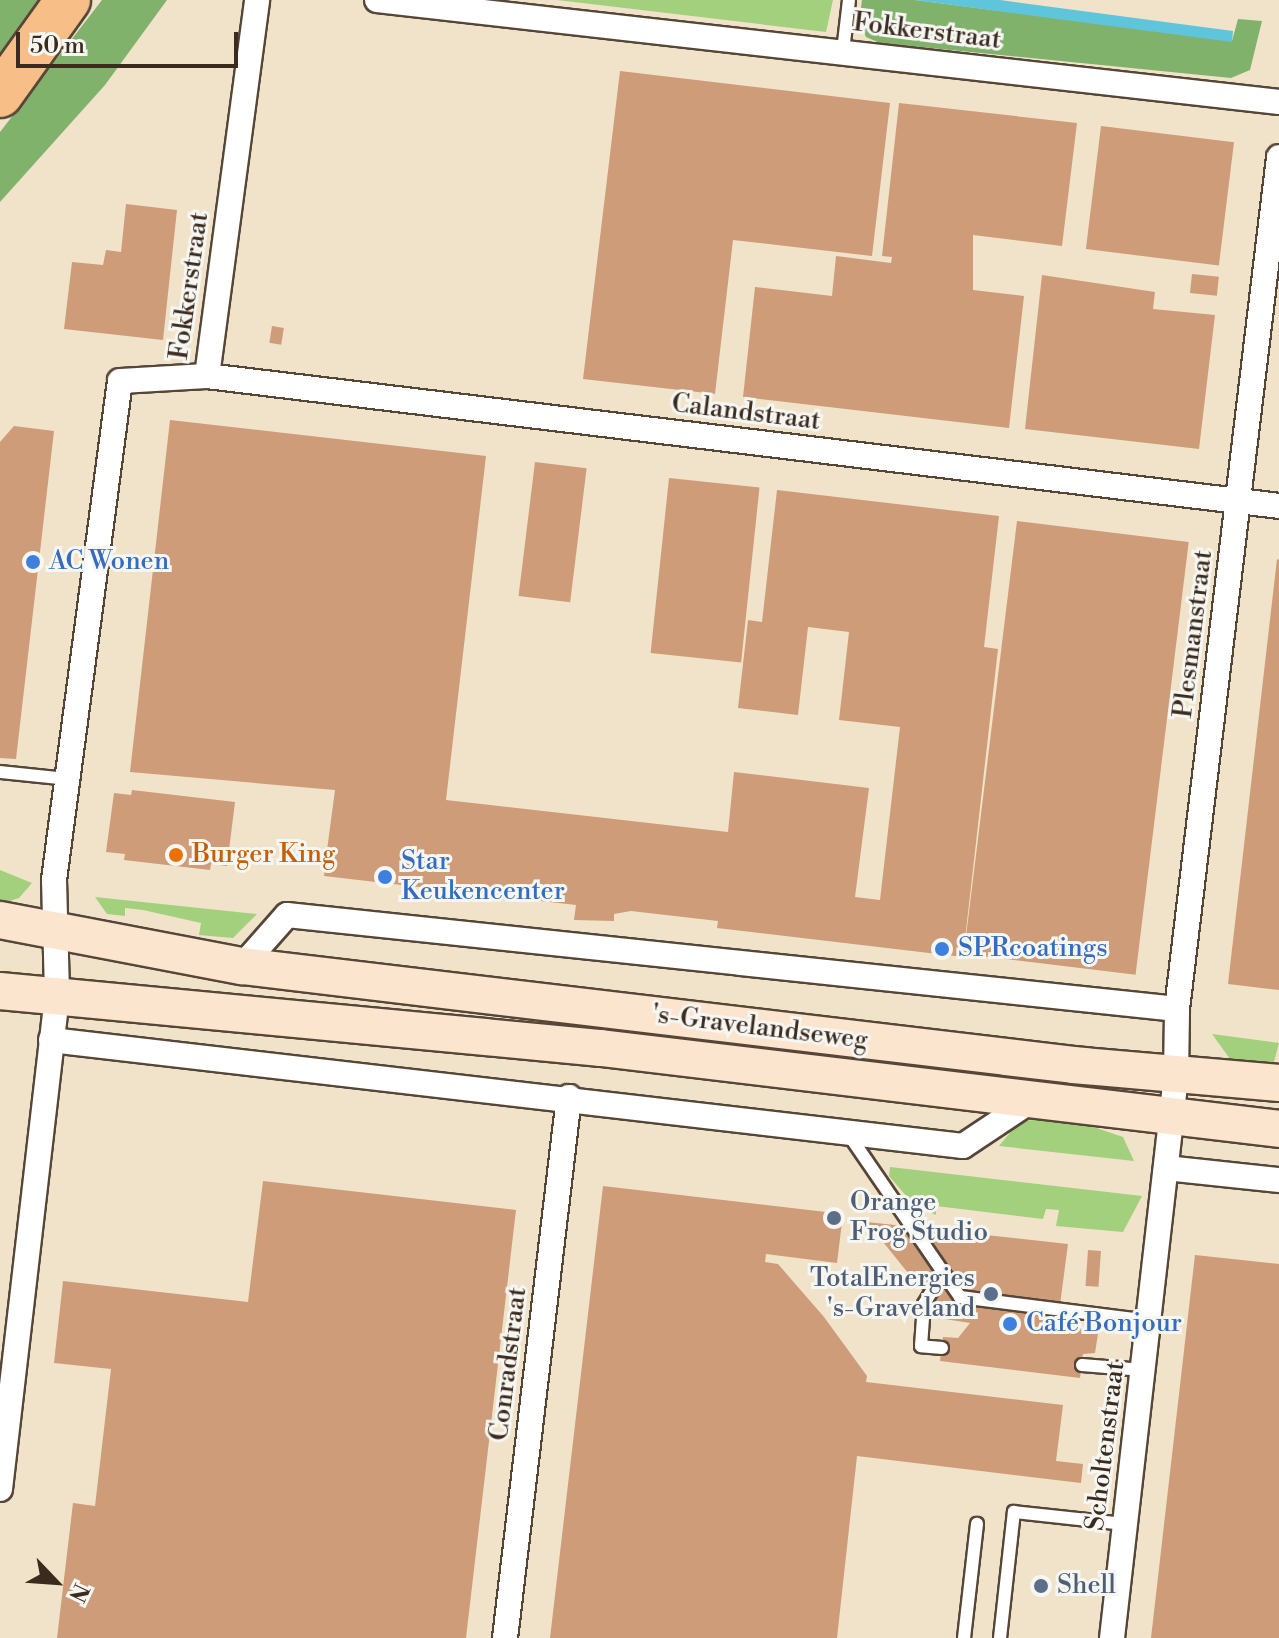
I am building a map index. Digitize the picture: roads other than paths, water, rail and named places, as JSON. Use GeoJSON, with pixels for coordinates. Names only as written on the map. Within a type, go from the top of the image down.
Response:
{"type":"FeatureCollection","features":[{"type":"Feature","properties":{"kind":"highway"},"geometry":{"type":"LineString","coordinates":[[0,95],[68,0]]}},
{"type":"Feature","properties":{"kind":"main road","name":"'s-Gravelandseweg"},"geometry":{"type":"LineString","coordinates":[[0,920],[242,966],[1176,1076],[1279,1082]]}},
{"type":"Feature","properties":{"kind":"main road","name":"'s-Gravelandseweg"},"geometry":{"type":"LineString","coordinates":[[0,991],[601,1048],[1029,1102],[1279,1129]]}},
{"type":"Feature","properties":{"kind":"street","name":"Fokkerstraat"},"geometry":{"type":"LineString","coordinates":[[52,928],[54,880],[120,381],[207,376],[257,0]]}},
{"type":"Feature","properties":{"kind":"street","name":"Fokkerstraat"},"geometry":{"type":"LineString","coordinates":[[377,0],[1279,102]]}},
{"type":"Feature","properties":{"kind":"street","name":"Plesmanstraat"},"geometry":{"type":"LineString","coordinates":[[1171,1118],[1176,1076],[1177,1009],[1279,157]]}},
{"type":"Feature","properties":{"kind":"street","name":"Calandstraat"},"geometry":{"type":"LineString","coordinates":[[207,376],[1279,506]]}},
{"type":"Feature","properties":{"kind":"street"},"geometry":{"type":"LineString","coordinates":[[242,966],[287,915],[1177,1009]]}},
{"type":"Feature","properties":{"kind":"street"},"geometry":{"type":"LineString","coordinates":[[0,1489],[57,994],[52,928]]}},
{"type":"Feature","properties":{"kind":"street"},"geometry":{"type":"LineString","coordinates":[[51,1040],[569,1097],[963,1146],[1029,1102]]}},
{"type":"Feature","properties":{"kind":"street","name":"Conradstraat"},"geometry":{"type":"LineString","coordinates":[[505,1638],[569,1097]]}},
{"type":"Feature","properties":{"kind":"street","name":"Scholtenstraat"},"geometry":{"type":"LineString","coordinates":[[1112,1638],[1171,1118]]}},
{"type":"Feature","properties":{"kind":"street"},"geometry":{"type":"LineString","coordinates":[[1166,1168],[1279,1180]]}},
{"type":"Feature","properties":{"kind":"lane"},"geometry":{"type":"LineString","coordinates":[[843,51],[849,0]]}},
{"type":"Feature","properties":{"kind":"lane"},"geometry":{"type":"LineString","coordinates":[[0,772],[68,779]]}},
{"type":"Feature","properties":{"kind":"lane"},"geometry":{"type":"LineString","coordinates":[[845,1130],[960,1297],[1149,1321]]}},
{"type":"Feature","properties":{"kind":"lane"},"geometry":{"type":"LineString","coordinates":[[942,1348],[921,1346],[924,1304],[943,1272]]}},
{"type":"Feature","properties":{"kind":"lane"},"geometry":{"type":"LineString","coordinates":[[1082,1365],[1143,1370]]}},
{"type":"Feature","properties":{"kind":"lane"},"geometry":{"type":"LineString","coordinates":[[1000,1638],[1014,1512],[1125,1524]]}},
{"type":"Feature","properties":{"kind":"lane"},"geometry":{"type":"LineString","coordinates":[[964,1638],[977,1524]]}},
{"type":"Feature","properties":{"kind":"water"},"geometry":{"type":"Polygon","coordinates":[[[915,0],[1000,0],[1233,31],[1232,42],[915,0]]]}},
{"type":"Feature","properties":{"kind":"place","name":"AC Wonen"},"geometry":{"type":"Point","coordinates":[33,562]}},
{"type":"Feature","properties":{"kind":"place","name":"Burger King"},"geometry":{"type":"Point","coordinates":[176,855]}},
{"type":"Feature","properties":{"kind":"place","name":"Star Keukencenter"},"geometry":{"type":"Point","coordinates":[385,877]}},
{"type":"Feature","properties":{"kind":"place","name":"SPRcoatings"},"geometry":{"type":"Point","coordinates":[942,949]}},
{"type":"Feature","properties":{"kind":"place","name":"Orange Frog Studio"},"geometry":{"type":"Point","coordinates":[834,1218]}},
{"type":"Feature","properties":{"kind":"place","name":"TotalEnergies 's-Graveland"},"geometry":{"type":"Point","coordinates":[991,1294]}},
{"type":"Feature","properties":{"kind":"place","name":"Café Bonjour"},"geometry":{"type":"Point","coordinates":[1010,1324]}},
{"type":"Feature","properties":{"kind":"place","name":"Shell"},"geometry":{"type":"Point","coordinates":[1041,1586]}}]}
